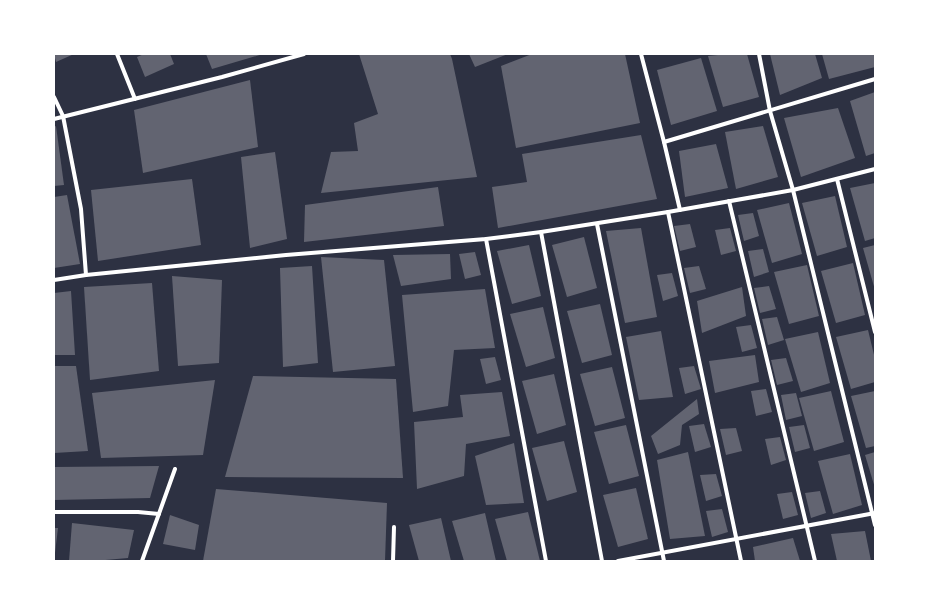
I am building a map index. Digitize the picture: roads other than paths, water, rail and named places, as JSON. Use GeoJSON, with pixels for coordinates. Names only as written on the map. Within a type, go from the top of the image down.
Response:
{"type":"FeatureCollection","features":[{"type":"Feature","properties":{"kind":"street"},"geometry":{"type":"LineString","coordinates":[[118,54],[135,99]]}},
{"type":"Feature","properties":{"kind":"street"},"geometry":{"type":"LineString","coordinates":[[54,118],[222,77],[304,54]]}},
{"type":"Feature","properties":{"kind":"street"},"geometry":{"type":"LineString","coordinates":[[642,54],[680,210]]}},
{"type":"Feature","properties":{"kind":"street"},"geometry":{"type":"LineString","coordinates":[[759,54],[770,111],[793,190],[874,513],[875,524]]}},
{"type":"Feature","properties":{"kind":"street"},"geometry":{"type":"LineString","coordinates":[[664,142],[875,80]]}},
{"type":"Feature","properties":{"kind":"street"},"geometry":{"type":"LineString","coordinates":[[54,97],[63,116],[82,208],[86,275]]}},
{"type":"Feature","properties":{"kind":"street"},"geometry":{"type":"LineString","coordinates":[[54,280],[86,275],[286,255],[486,239],[541,232],[597,224],[793,190],[875,169]]}},
{"type":"Feature","properties":{"kind":"street"},"geometry":{"type":"LineString","coordinates":[[837,179],[875,332]]}},
{"type":"Feature","properties":{"kind":"street"},"geometry":{"type":"LineString","coordinates":[[728,201],[815,561]]}},
{"type":"Feature","properties":{"kind":"street"},"geometry":{"type":"LineString","coordinates":[[668,212],[742,561]]}},
{"type":"Feature","properties":{"kind":"street"},"geometry":{"type":"LineString","coordinates":[[597,224],[664,561]]}},
{"type":"Feature","properties":{"kind":"street"},"geometry":{"type":"LineString","coordinates":[[541,232],[602,561]]}},
{"type":"Feature","properties":{"kind":"street"},"geometry":{"type":"LineString","coordinates":[[486,239],[546,561]]}},
{"type":"Feature","properties":{"kind":"street"},"geometry":{"type":"LineString","coordinates":[[142,561],[175,469]]}},
{"type":"Feature","properties":{"kind":"street"},"geometry":{"type":"LineString","coordinates":[[54,512],[138,512],[159,514]]}},
{"type":"Feature","properties":{"kind":"street"},"geometry":{"type":"LineString","coordinates":[[618,561],[874,513]]}},
{"type":"Feature","properties":{"kind":"street"},"geometry":{"type":"LineString","coordinates":[[393,561],[394,527]]}}]}
